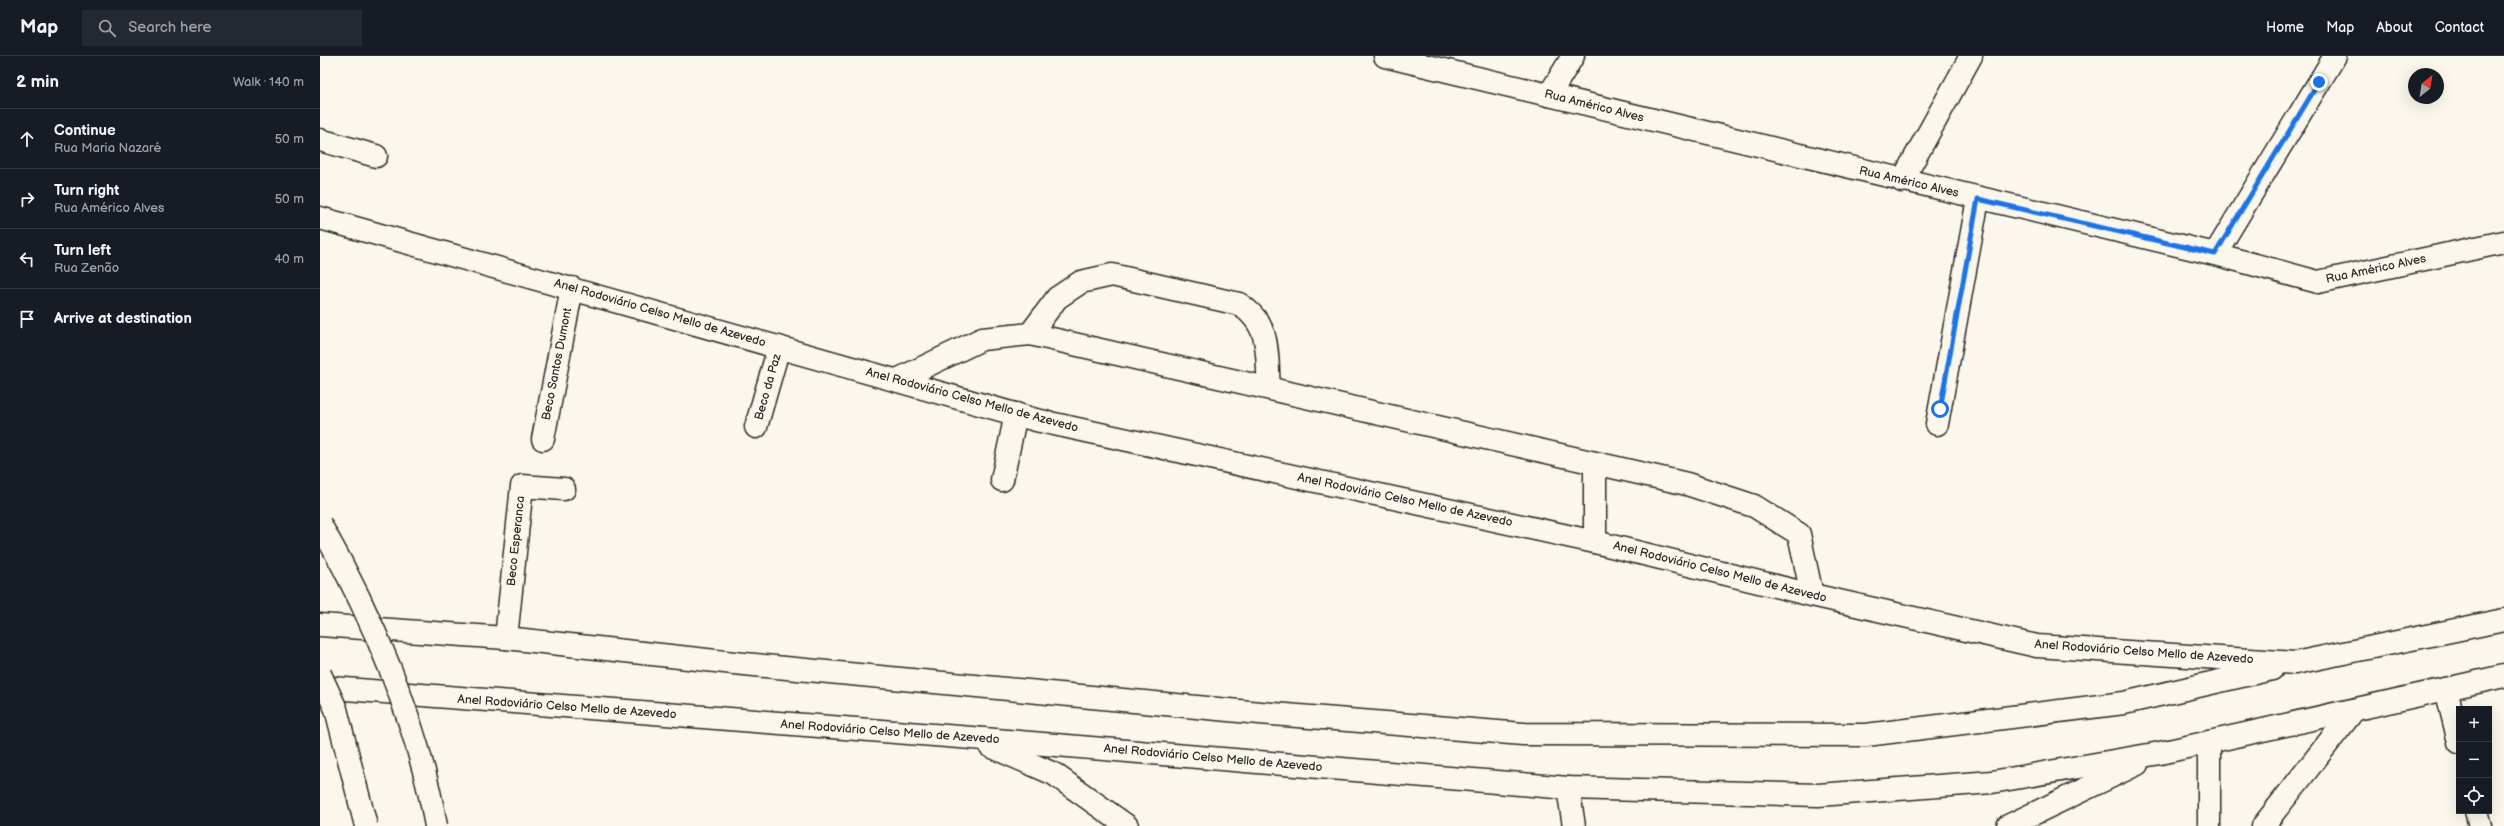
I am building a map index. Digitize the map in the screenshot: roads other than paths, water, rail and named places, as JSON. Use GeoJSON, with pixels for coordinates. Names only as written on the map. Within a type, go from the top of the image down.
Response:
{"type":"FeatureCollection","features":[{"type":"Feature","properties":{"kind":"main road","name":"Rua Américo Alves"},"geometry":{"type":"LineString","coordinates":[[1385,56],[1902,181],[2215,254],[2318,282],[2504,242]]}},
{"type":"Feature","properties":{"kind":"main road"},"geometry":{"type":"LineString","coordinates":[[1549,95],[1573,56]]}},
{"type":"Feature","properties":{"kind":"main road"},"geometry":{"type":"LineString","coordinates":[[1902,181],[1971,56]]}},
{"type":"Feature","properties":{"kind":"main road"},"geometry":{"type":"LineString","coordinates":[[2215,254],[2335,56]]}},
{"type":"Feature","properties":{"kind":"main road"},"geometry":{"type":"LineString","coordinates":[[320,140],[376,156]]}},
{"type":"Feature","properties":{"kind":"main road"},"geometry":{"type":"LineString","coordinates":[[1937,424],[1978,199]]}},
{"type":"Feature","properties":{"kind":"main road","name":"Anel Rodoviário Celso Mello de Azevedo"},"geometry":{"type":"LineString","coordinates":[[320,218],[1016,414],[1595,542],[1812,595],[2037,646],[2295,663],[2504,620]]}},
{"type":"Feature","properties":{"kind":"main road"},"geometry":{"type":"LineString","coordinates":[[1030,334],[1058,298],[1081,282],[1112,275],[1239,304],[1253,313],[1263,327],[1269,388]]}},
{"type":"Feature","properties":{"kind":"main road","name":"Beco Santos Dumont"},"geometry":{"type":"LineString","coordinates":[[543,439],[572,288]]}},
{"type":"Feature","properties":{"kind":"main road"},"geometry":{"type":"LineString","coordinates":[[897,380],[982,339],[1030,334],[1687,484],[1754,506],[1799,534],[1812,595]]}},
{"type":"Feature","properties":{"kind":"main road","name":"Beco da Paz"},"geometry":{"type":"LineString","coordinates":[[756,427],[779,347]]}},
{"type":"Feature","properties":{"kind":"main road"},"geometry":{"type":"LineString","coordinates":[[1002,480],[1016,414]]}},
{"type":"Feature","properties":{"kind":"main road"},"geometry":{"type":"LineString","coordinates":[[1595,542],[1596,463]]}},
{"type":"Feature","properties":{"kind":"main road","name":"Beco Esperanca"},"geometry":{"type":"LineString","coordinates":[[506,638],[522,486],[564,489]]}},
{"type":"Feature","properties":{"kind":"main road"},"geometry":{"type":"LineString","coordinates":[[320,524],[349,575],[404,702],[436,826]]}},
{"type":"Feature","properties":{"kind":"main road"},"geometry":{"type":"LineString","coordinates":[[320,625],[506,638],[742,664],[1260,714],[1523,734],[1866,735],[2124,704],[2295,663]]}},
{"type":"Feature","properties":{"kind":"main road"},"geometry":{"type":"LineString","coordinates":[[320,674],[336,709],[366,826]]}},
{"type":"Feature","properties":{"kind":"main road","name":"Anel Rodoviário Celso Mello de Azevedo"},"geometry":{"type":"LineString","coordinates":[[320,687],[972,738],[1568,788],[1818,795],[1992,782],[2160,753],[2504,676]]}},
{"type":"Feature","properties":{"kind":"main road"},"geometry":{"type":"LineString","coordinates":[[2446,689],[2456,730]]}},
{"type":"Feature","properties":{"kind":"main road"},"geometry":{"type":"LineString","coordinates":[[2263,826],[2354,710]]}},
{"type":"Feature","properties":{"kind":"main road"},"geometry":{"type":"LineString","coordinates":[[972,738],[1054,774],[1127,826]]}},
{"type":"Feature","properties":{"kind":"main road"},"geometry":{"type":"LineString","coordinates":[[2209,742],[2209,826]]}},
{"type":"Feature","properties":{"kind":"main road"},"geometry":{"type":"LineString","coordinates":[[2008,826],[2160,753]]}},
{"type":"Feature","properties":{"kind":"main road"},"geometry":{"type":"LineString","coordinates":[[1568,788],[1574,826]]}},
{"type":"Feature","properties":{"kind":"main road"},"geometry":{"type":"LineString","coordinates":[[2477,814],[2480,826]]}}]}
